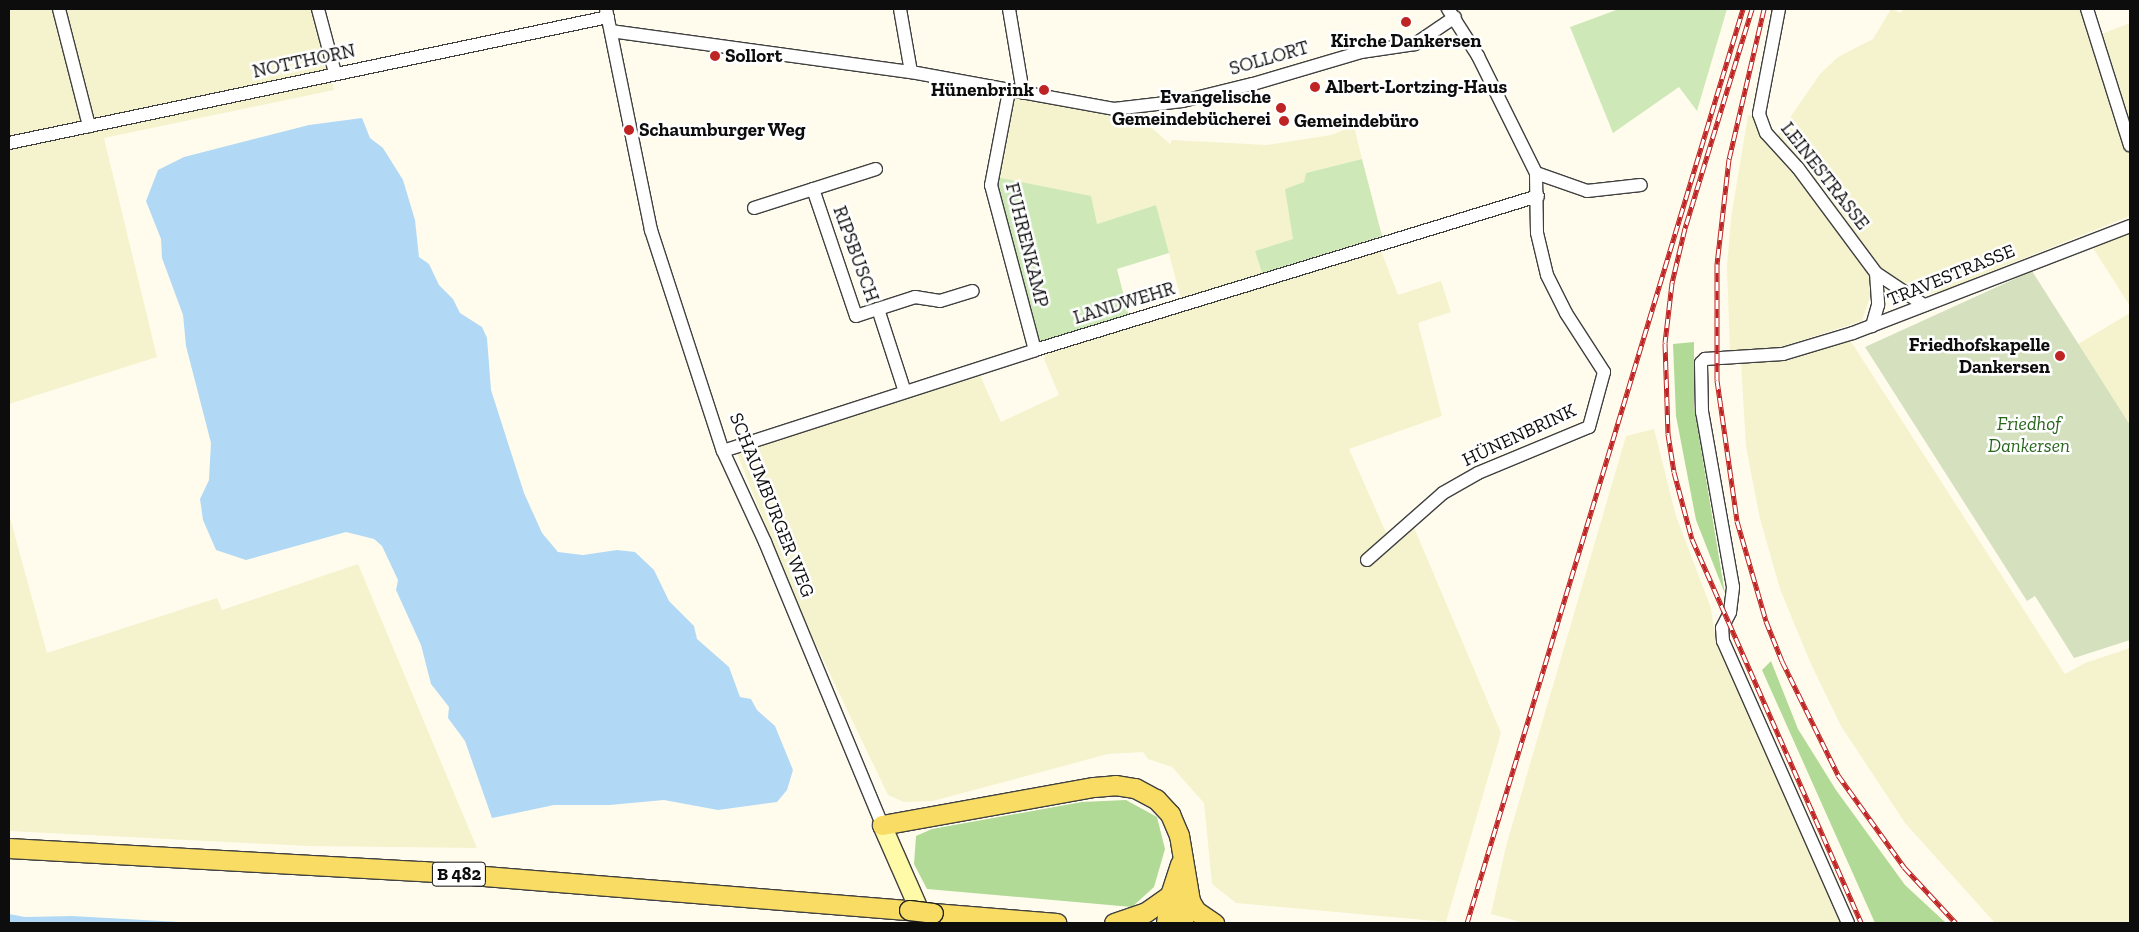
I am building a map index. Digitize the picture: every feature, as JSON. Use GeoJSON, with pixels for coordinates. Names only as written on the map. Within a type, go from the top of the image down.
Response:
{"type":"FeatureCollection","features":[{"type":"Feature","properties":{"kind":"main road"},"geometry":{"type":"LineString","coordinates":[[882,825],[1115,785],[1146,792],[1164,806],[1176,824],[1186,886],[1196,911],[1214,923]]}},
{"type":"Feature","properties":{"kind":"main road","name":"B 482"},"geometry":{"type":"LineString","coordinates":[[9,848],[422,871],[909,910],[929,918],[1057,923]]}},
{"type":"Feature","properties":{"kind":"main road"},"geometry":{"type":"LineString","coordinates":[[1166,923],[1170,895],[1181,858]]}},
{"type":"Feature","properties":{"kind":"main road"},"geometry":{"type":"LineString","coordinates":[[1183,923],[1186,886]]}},
{"type":"Feature","properties":{"kind":"main road"},"geometry":{"type":"LineString","coordinates":[[1114,923],[1146,912],[1170,895]]}},
{"type":"Feature","properties":{"kind":"street"},"geometry":{"type":"LineString","coordinates":[[59,9],[89,126]]}},
{"type":"Feature","properties":{"kind":"street"},"geometry":{"type":"LineString","coordinates":[[318,9],[335,73]]}},
{"type":"Feature","properties":{"kind":"street"},"geometry":{"type":"LineString","coordinates":[[900,9],[911,72]]}},
{"type":"Feature","properties":{"kind":"street"},"geometry":{"type":"LineString","coordinates":[[1009,9],[1023,93]]}},
{"type":"Feature","properties":{"kind":"street","name":"LEINESTRASSE"},"geometry":{"type":"LineString","coordinates":[[1779,9],[1759,114],[1762,124],[1876,273],[1924,305]]}},
{"type":"Feature","properties":{"kind":"street"},"geometry":{"type":"LineString","coordinates":[[2087,9],[2130,145]]}},
{"type":"Feature","properties":{"kind":"street","name":"NOTTHORN"},"geometry":{"type":"LineString","coordinates":[[9,143],[607,13]]}},
{"type":"Feature","properties":{"kind":"street","name":"SCHAUMBURGER WEG"},"geometry":{"type":"LineString","coordinates":[[607,13],[652,230],[723,451],[765,542],[882,825],[929,918]]}},
{"type":"Feature","properties":{"kind":"street","name":"SOLLORT"},"geometry":{"type":"LineString","coordinates":[[611,30],[911,72],[1114,109],[1183,101],[1253,84],[1361,52],[1415,44],[1452,13]]}},
{"type":"Feature","properties":{"kind":"street","name":"HÜNENBRINK"},"geometry":{"type":"LineString","coordinates":[[1367,560],[1443,493],[1478,473],[1589,427],[1604,372],[1566,313],[1547,275],[1537,233],[1538,196],[1536,173],[1478,56],[1452,13]]}},
{"type":"Feature","properties":{"kind":"street","name":"FUHRENKAMP"},"geometry":{"type":"LineString","coordinates":[[1009,91],[990,185],[1035,350]]}},
{"type":"Feature","properties":{"kind":"street"},"geometry":{"type":"LineString","coordinates":[[754,208],[876,169]]}},
{"type":"Feature","properties":{"kind":"street"},"geometry":{"type":"LineString","coordinates":[[1536,173],[1587,191],[1641,185]]}},
{"type":"Feature","properties":{"kind":"street","name":"RIPSBUSCH"},"geometry":{"type":"LineString","coordinates":[[813,189],[856,316],[878,309],[904,392]]}},
{"type":"Feature","properties":{"kind":"street","name":"LANDWEHR"},"geometry":{"type":"LineString","coordinates":[[723,451],[1035,350],[1538,196]]}},
{"type":"Feature","properties":{"kind":"street","name":"TRAVESTRASSE"},"geometry":{"type":"LineString","coordinates":[[1848,923],[1723,641],[1722,628],[1730,612],[1733,587],[1703,422],[1698,368],[1705,359],[1783,354],[1872,326],[2130,226]]}},
{"type":"Feature","properties":{"kind":"street"},"geometry":{"type":"LineString","coordinates":[[1872,326],[1878,305],[1876,273]]}},
{"type":"Feature","properties":{"kind":"street"},"geometry":{"type":"LineString","coordinates":[[878,309],[914,297],[940,301],[973,291]]}},
{"type":"Feature","properties":{"kind":"shaded area"},"geometry":{"type":"Polygon","coordinates":[[[9,9],[312,9],[334,90],[104,138],[157,357],[9,404],[9,9]]]}},
{"type":"Feature","properties":{"kind":"shaded area"},"geometry":{"type":"Polygon","coordinates":[[[1891,9],[1901,13],[1903,9],[2085,9],[2130,154],[2130,216],[1942,291],[1924,295],[1911,290],[1879,266],[1828,195],[1778,135],[1820,74],[1838,57],[1873,39],[1891,9]]]}},
{"type":"Feature","properties":{"kind":"shaded area"},"geometry":{"type":"Polygon","coordinates":[[[2130,23],[2130,125],[2099,35],[2130,23]]]}},
{"type":"Feature","properties":{"kind":"shaded area"},"geometry":{"type":"Polygon","coordinates":[[[1011,93],[1146,106],[1145,122],[1170,144],[1172,140],[1267,145],[1331,135],[1354,126],[1362,159],[1306,173],[1293,239],[1255,251],[1262,273],[1181,299],[1156,205],[1097,224],[996,177],[1011,93]]]}},
{"type":"Feature","properties":{"kind":"shaded area"},"geometry":{"type":"Polygon","coordinates":[[[1748,115],[1755,116],[1870,273],[1870,296],[1862,321],[1774,349],[1730,352],[1727,267],[1731,218],[1748,115]]]}},
{"type":"Feature","properties":{"kind":"shaded area"},"geometry":{"type":"Polygon","coordinates":[[[2130,231],[2130,306],[2091,245],[2130,231]]]}},
{"type":"Feature","properties":{"kind":"shaded area"},"geometry":{"type":"Polygon","coordinates":[[[1380,248],[1398,295],[1441,281],[1451,312],[1418,323],[1442,416],[1349,449],[1391,544],[1413,525],[1501,733],[1446,922],[1236,903],[1212,884],[1204,803],[1172,767],[1148,759],[1143,752],[1108,754],[933,801],[904,802],[888,795],[797,605],[737,453],[979,373],[1001,422],[1059,395],[1044,359],[1046,352],[1380,248]]]}},
{"type":"Feature","properties":{"kind":"shaded area"},"geometry":{"type":"Polygon","coordinates":[[[2130,313],[2130,425],[2078,344],[2130,313]]]}},
{"type":"Feature","properties":{"kind":"shaded area"},"geometry":{"type":"Polygon","coordinates":[[[1850,340],[2065,674],[2085,663],[2130,648],[2130,923],[1995,923],[1905,823],[1841,726],[1810,662],[1780,589],[1760,519],[1746,447],[1741,364],[1786,358],[1850,340]]]}},
{"type":"Feature","properties":{"kind":"shaded area"},"geometry":{"type":"Polygon","coordinates":[[[1654,429],[1676,516],[1711,608],[1715,637],[1843,923],[1524,923],[1491,914],[1506,846],[1626,436],[1654,429]]]}},
{"type":"Feature","properties":{"kind":"shaded area"},"geometry":{"type":"Polygon","coordinates":[[[9,514],[47,653],[217,598],[222,610],[358,564],[477,848],[307,846],[9,831],[9,514]]]}},
{"type":"Feature","properties":{"kind":"green space"},"geometry":{"type":"Polygon","coordinates":[[[1619,9],[1727,9],[1697,111],[1679,87],[1613,133],[1570,27],[1619,9]]]}},
{"type":"Feature","properties":{"kind":"green space"},"geometry":{"type":"Polygon","coordinates":[[[1362,159],[1382,236],[1262,273],[1255,251],[1293,239],[1285,189],[1304,182],[1306,173],[1362,159]]]}},
{"type":"Feature","properties":{"kind":"green space"},"geometry":{"type":"Polygon","coordinates":[[[996,177],[1091,196],[1097,224],[1156,205],[1169,253],[1117,269],[1129,316],[1043,342],[1035,337],[996,190],[996,177]]]}},
{"type":"Feature","properties":{"kind":"green space","name":"Friedhof Dankersen"},"geometry":{"type":"Polygon","coordinates":[[[2032,271],[2130,425],[2130,640],[2074,658],[2035,596],[2027,601],[1865,347],[2032,271]]]}},
{"type":"Feature","properties":{"kind":"green space"},"geometry":{"type":"Polygon","coordinates":[[[1694,342],[1694,406],[1725,594],[1696,520],[1676,416],[1673,344],[1694,342]]]}},
{"type":"Feature","properties":{"kind":"green space"},"geometry":{"type":"Polygon","coordinates":[[[1771,661],[1798,729],[1836,790],[1905,885],[1946,923],[1875,923],[1762,670],[1771,661]]]}},
{"type":"Feature","properties":{"kind":"green space"},"geometry":{"type":"Polygon","coordinates":[[[1126,800],[1157,817],[1165,849],[1154,887],[1132,907],[927,889],[914,864],[916,836],[932,829],[1082,802],[1126,800]]]}},
{"type":"Feature","properties":{"kind":"water"},"geometry":{"type":"Polygon","coordinates":[[[362,118],[370,138],[383,148],[403,180],[415,220],[419,257],[429,264],[439,285],[453,299],[460,313],[482,327],[487,338],[491,390],[524,493],[542,533],[558,552],[583,555],[617,550],[635,552],[654,570],[669,601],[694,626],[697,639],[729,667],[740,697],[751,699],[757,710],[775,726],[793,770],[787,790],[777,802],[718,810],[664,800],[610,805],[554,805],[492,818],[465,741],[448,718],[449,707],[431,684],[421,645],[396,590],[398,580],[382,546],[374,539],[346,532],[246,560],[216,550],[203,520],[200,499],[209,480],[211,443],[186,346],[183,315],[162,258],[161,239],[146,201],[158,170],[184,157],[309,125],[362,118]]]}},
{"type":"Feature","properties":{"kind":"water"},"geometry":{"type":"Polygon","coordinates":[[[9,914],[25,917],[72,916],[197,923],[9,923],[9,914]]]}},
{"type":"Feature","properties":{"kind":"railway"},"geometry":{"type":"LineString","coordinates":[[1467,923],[1743,9]]}},
{"type":"Feature","properties":{"kind":"railway"},"geometry":{"type":"LineString","coordinates":[[1752,9],[1685,228],[1672,283],[1665,343],[1668,434],[1674,472],[1692,539],[1861,923]]}},
{"type":"Feature","properties":{"kind":"railway"},"geometry":{"type":"LineString","coordinates":[[1764,9],[1729,159],[1717,264],[1717,380],[1737,521],[1766,621],[1782,661],[1838,775],[1904,867],[1956,923]]}},
{"type":"Feature","properties":{"kind":"place","name":"Kirche Dankersen"},"geometry":{"type":"Point","coordinates":[1406,22]}},
{"type":"Feature","properties":{"kind":"place","name":"Sollort"},"geometry":{"type":"Point","coordinates":[715,56]}},
{"type":"Feature","properties":{"kind":"place","name":"Albert-Lortzing-Haus"},"geometry":{"type":"Point","coordinates":[1315,87]}},
{"type":"Feature","properties":{"kind":"place","name":"Hünenbrink"},"geometry":{"type":"Point","coordinates":[1044,90]}},
{"type":"Feature","properties":{"kind":"place","name":"Evangelische Gemeindebücherei"},"geometry":{"type":"Point","coordinates":[1281,108]}},
{"type":"Feature","properties":{"kind":"place","name":"Gemeindebüro"},"geometry":{"type":"Point","coordinates":[1284,121]}},
{"type":"Feature","properties":{"kind":"place","name":"Schaumburger Weg"},"geometry":{"type":"Point","coordinates":[629,130]}},
{"type":"Feature","properties":{"kind":"place","name":"Friedhofskapelle Dankersen"},"geometry":{"type":"Point","coordinates":[2060,356]}}]}
